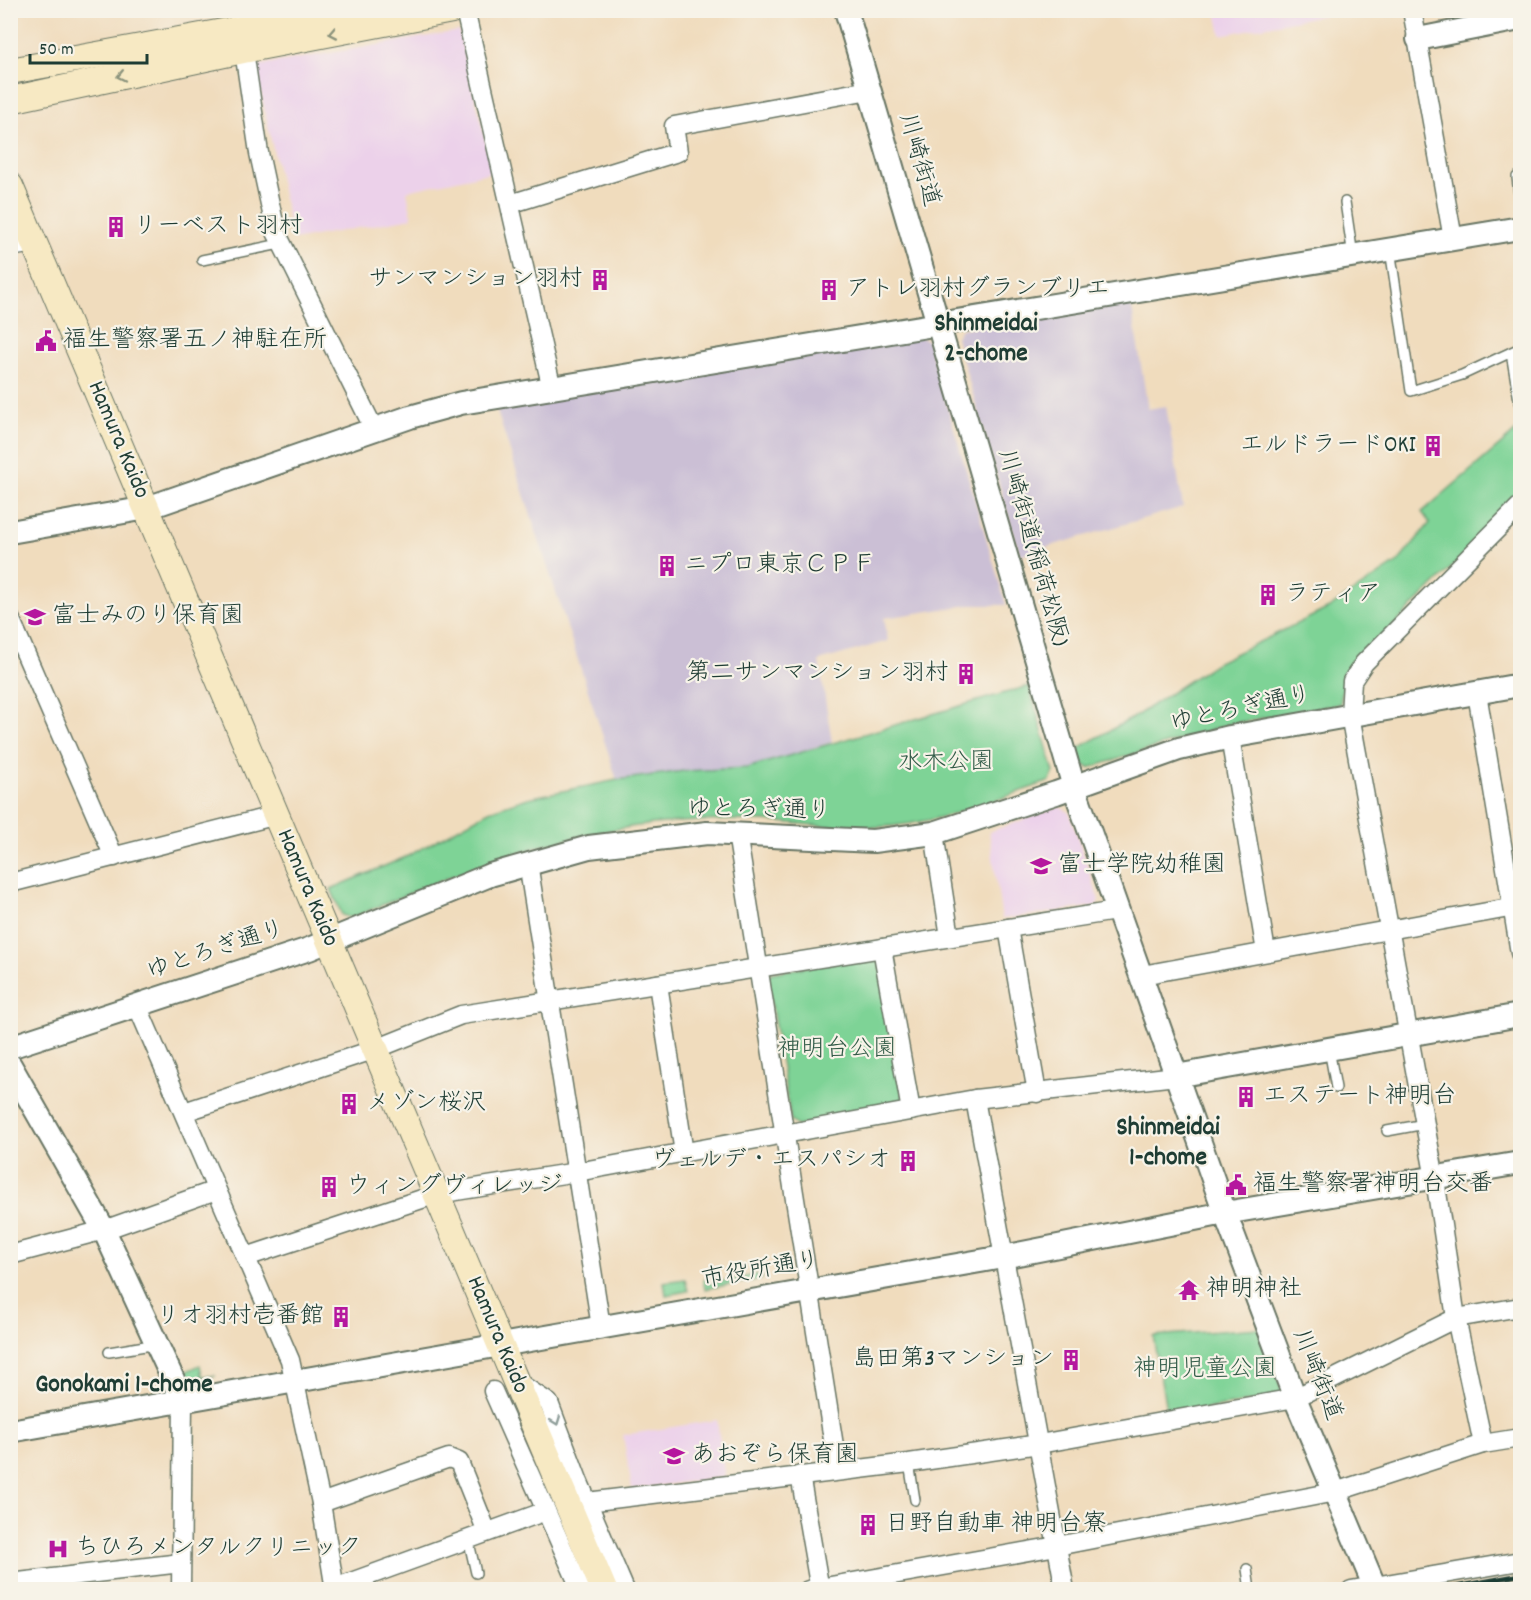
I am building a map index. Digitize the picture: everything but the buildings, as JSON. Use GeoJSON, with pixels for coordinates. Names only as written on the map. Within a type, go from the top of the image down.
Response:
{"type":"FeatureCollection","features":[{"type":"Feature","properties":{"kind":"main road"},"geometry":{"type":"LineString","coordinates":[[10,71],[344,10]]}},
{"type":"Feature","properties":{"kind":"main road"},"geometry":{"type":"LineString","coordinates":[[10,100],[241,30],[452,10]]}},
{"type":"Feature","properties":{"kind":"main road","name":"Hamura Kaido"},"geometry":{"type":"LineString","coordinates":[[10,186],[22,245],[147,508],[604,1590]]}},
{"type":"Feature","properties":{"kind":"street"},"geometry":{"type":"LineString","coordinates":[[465,10],[552,389]]}},
{"type":"Feature","properties":{"kind":"street","name":"川崎街道"},"geometry":{"type":"LineString","coordinates":[[846,10],[938,325]]}},
{"type":"Feature","properties":{"kind":"street"},"geometry":{"type":"LineString","coordinates":[[1412,10],[1453,239]]}},
{"type":"Feature","properties":{"kind":"street"},"geometry":{"type":"LineString","coordinates":[[1418,39],[1521,20]]}},
{"type":"Feature","properties":{"kind":"street"},"geometry":{"type":"LineString","coordinates":[[241,30],[259,153],[280,244],[375,431]]}},
{"type":"Feature","properties":{"kind":"street"},"geometry":{"type":"LineString","coordinates":[[510,204],[639,162],[678,152],[674,126],[869,90]]}},
{"type":"Feature","properties":{"kind":"street"},"geometry":{"type":"LineString","coordinates":[[10,532],[147,508],[448,405],[1521,228]]}},
{"type":"Feature","properties":{"kind":"street","name":"川崎街道(稲荷松阪)"},"geometry":{"type":"LineString","coordinates":[[938,325],[1074,787]]}},
{"type":"Feature","properties":{"kind":"street"},"geometry":{"type":"LineString","coordinates":[[1483,1444],[1456,1318],[1435,1179],[1350,715],[1352,681],[1364,663],[1521,506]]}},
{"type":"Feature","properties":{"kind":"street"},"geometry":{"type":"LineString","coordinates":[[10,618],[114,857]]}},
{"type":"Feature","properties":{"kind":"street","name":"ゆとろぎ通り"},"geometry":{"type":"LineString","coordinates":[[10,1047],[329,941],[463,885],[528,863],[626,841],[737,833],[873,841],[934,833],[1074,787],[1179,749],[1230,737],[1521,686]]}},
{"type":"Feature","properties":{"kind":"street"},"geometry":{"type":"LineString","coordinates":[[1477,693],[1517,906],[1521,953]]}},
{"type":"Feature","properties":{"kind":"street"},"geometry":{"type":"LineString","coordinates":[[1230,737],[1266,952]]}},
{"type":"Feature","properties":{"kind":"street"},"geometry":{"type":"LineString","coordinates":[[1074,787],[1116,911],[1142,975],[1517,906]]}},
{"type":"Feature","properties":{"kind":"street"},"geometry":{"type":"LineString","coordinates":[[10,883],[277,815]]}},
{"type":"Feature","properties":{"kind":"street"},"geometry":{"type":"LineString","coordinates":[[737,833],[838,1471]]}},
{"type":"Feature","properties":{"kind":"street"},"geometry":{"type":"LineString","coordinates":[[934,833],[950,937]]}},
{"type":"Feature","properties":{"kind":"street"},"geometry":{"type":"LineString","coordinates":[[528,863],[601,1327]]}},
{"type":"Feature","properties":{"kind":"street"},"geometry":{"type":"LineString","coordinates":[[184,1112],[376,1049],[461,1015],[1116,911]]}},
{"type":"Feature","properties":{"kind":"street"},"geometry":{"type":"LineString","coordinates":[[1008,928],[1037,1092]]}},
{"type":"Feature","properties":{"kind":"street"},"geometry":{"type":"LineString","coordinates":[[882,948],[911,1111]]}},
{"type":"Feature","properties":{"kind":"street","name":"川崎街道"},"geometry":{"type":"LineString","coordinates":[[1142,975],[1225,1213],[1295,1398],[1375,1587]]}},
{"type":"Feature","properties":{"kind":"street"},"geometry":{"type":"LineString","coordinates":[[658,984],[684,1153]]}},
{"type":"Feature","properties":{"kind":"street"},"geometry":{"type":"LineString","coordinates":[[137,1005],[297,1381],[321,1503],[333,1589],[546,1511]]}},
{"type":"Feature","properties":{"kind":"street"},"geometry":{"type":"LineString","coordinates":[[246,1257],[437,1194],[577,1172],[975,1099],[1176,1076],[1521,1015]]}},
{"type":"Feature","properties":{"kind":"street"},"geometry":{"type":"LineString","coordinates":[[10,1065],[104,1230],[183,1401],[182,1590]]}},
{"type":"Feature","properties":{"kind":"street"},"geometry":{"type":"LineString","coordinates":[[975,1099],[1065,1590]]}},
{"type":"Feature","properties":{"kind":"street","name":"市役所通り"},"geometry":{"type":"LineString","coordinates":[[10,1431],[1003,1257],[1225,1213],[1521,1163]]}},
{"type":"Feature","properties":{"kind":"street"},"geometry":{"type":"LineString","coordinates":[[10,1255],[104,1230],[216,1190]]}},
{"type":"Feature","properties":{"kind":"street"},"geometry":{"type":"LineString","coordinates":[[587,1502],[909,1463],[1039,1444],[1295,1398],[1456,1318],[1521,1307]]}},
{"type":"Feature","properties":{"kind":"street"},"geometry":{"type":"LineString","coordinates":[[516,1381],[549,1403],[587,1502],[625,1590]]}},
{"type":"Feature","properties":{"kind":"street"},"geometry":{"type":"LineString","coordinates":[[493,1391],[581,1590]]}},
{"type":"Feature","properties":{"kind":"street"},"geometry":{"type":"LineString","coordinates":[[800,1475],[816,1589],[1057,1546],[1335,1492],[1483,1444],[1521,1438]]}},
{"type":"Feature","properties":{"kind":"street"},"geometry":{"type":"LineString","coordinates":[[321,1503],[449,1458],[459,1462],[487,1532]]}},
{"type":"Feature","properties":{"kind":"street"},"geometry":{"type":"LineString","coordinates":[[1351,1590],[1521,1561]]}},
{"type":"Feature","properties":{"kind":"street"},"geometry":{"type":"LineString","coordinates":[[10,1583],[181,1563]]}},
{"type":"Feature","properties":{"kind":"lane"},"geometry":{"type":"LineString","coordinates":[[1517,177],[1521,203]]}},
{"type":"Feature","properties":{"kind":"lane"},"geometry":{"type":"LineString","coordinates":[[1345,202],[1353,256]]}},
{"type":"Feature","properties":{"kind":"lane"},"geometry":{"type":"LineString","coordinates":[[202,260],[280,244]]}},
{"type":"Feature","properties":{"kind":"lane"},"geometry":{"type":"LineString","coordinates":[[1390,249],[1411,391],[1462,375],[1521,348]]}},
{"type":"Feature","properties":{"kind":"lane"},"geometry":{"type":"LineString","coordinates":[[1511,353],[1521,406]]}},
{"type":"Feature","properties":{"kind":"lane"},"geometry":{"type":"LineString","coordinates":[[1329,1049],[1336,1088]]}},
{"type":"Feature","properties":{"kind":"lane"},"geometry":{"type":"LineString","coordinates":[[1387,1131],[1425,1124]]}},
{"type":"Feature","properties":{"kind":"lane"},"geometry":{"type":"LineString","coordinates":[[109,1352],[158,1344]]}},
{"type":"Feature","properties":{"kind":"lane"},"geometry":{"type":"LineString","coordinates":[[909,1463],[915,1500]]}},
{"type":"Feature","properties":{"kind":"lane"},"geometry":{"type":"LineString","coordinates":[[468,1538],[476,1573]]}},
{"type":"Feature","properties":{"kind":"lane"},"geometry":{"type":"LineString","coordinates":[[1247,1569],[1250,1590]]}},
{"type":"Feature","properties":{"kind":"shaded area"},"geometry":{"type":"Polygon","coordinates":[[[1334,10],[1335,13],[1221,35],[1216,11],[1334,10]]]}},
{"type":"Feature","properties":{"kind":"shaded area"},"geometry":{"type":"Polygon","coordinates":[[[459,31],[493,172],[407,191],[412,218],[293,240],[255,66],[459,31]]]}},
{"type":"Feature","properties":{"kind":"shaded area"},"geometry":{"type":"Polygon","coordinates":[[[1131,302],[1148,409],[1166,406],[1183,507],[1020,555],[956,337],[961,329],[1131,302]]]}},
{"type":"Feature","properties":{"kind":"shaded area"},"geometry":{"type":"Polygon","coordinates":[[[920,336],[928,341],[1006,605],[969,605],[884,618],[888,641],[819,661],[832,742],[747,768],[684,771],[617,780],[495,405],[920,336]]]}},
{"type":"Feature","properties":{"kind":"shaded area","name":"富士学院幼稚園"},"geometry":{"type":"Polygon","coordinates":[[[1059,807],[1069,812],[1099,900],[1096,906],[1002,919],[989,832],[1059,807]]]}},
{"type":"Feature","properties":{"kind":"shaded area","name":"あおぞら保育園"},"geometry":{"type":"Polygon","coordinates":[[[717,1420],[725,1477],[632,1489],[623,1435],[717,1420]]]}},
{"type":"Feature","properties":{"kind":"green space"},"geometry":{"type":"Polygon","coordinates":[[[1520,428],[1520,499],[1345,674],[1340,704],[1230,724],[1089,768],[1081,763],[1078,748],[1136,716],[1216,663],[1329,608],[1398,562],[1430,523],[1422,512],[1520,428]]]}},
{"type":"Feature","properties":{"kind":"green space","name":"水木公園"},"geometry":{"type":"Polygon","coordinates":[[[1029,686],[1054,772],[1050,781],[964,811],[920,822],[875,827],[721,820],[653,824],[612,830],[572,838],[498,859],[351,918],[342,915],[331,889],[408,856],[489,811],[528,798],[617,780],[684,771],[747,768],[1029,686]]]}},
{"type":"Feature","properties":{"kind":"green space","name":"神明台公園"},"geometry":{"type":"Polygon","coordinates":[[[872,956],[880,961],[904,1101],[900,1110],[797,1126],[791,1121],[767,978],[771,973],[872,956]]]}},
{"type":"Feature","properties":{"kind":"green space"},"geometry":{"type":"Polygon","coordinates":[[[762,1274],[762,1279],[705,1289],[703,1280],[707,1279],[708,1284],[762,1274]]]}},
{"type":"Feature","properties":{"kind":"green space"},"geometry":{"type":"Polygon","coordinates":[[[685,1279],[688,1291],[666,1295],[664,1282],[685,1279]]]}},
{"type":"Feature","properties":{"kind":"green space","name":"神明児童公園"},"geometry":{"type":"Polygon","coordinates":[[[1259,1328],[1282,1391],[1281,1397],[1167,1415],[1153,1336],[1259,1328]]]}},
{"type":"Feature","properties":{"kind":"green space"},"geometry":{"type":"Polygon","coordinates":[[[176,1363],[183,1373],[200,1365],[202,1376],[216,1376],[187,1377],[183,1374],[179,1369],[176,1363]]]}},
{"type":"Feature","properties":{"kind":"railway"},"geometry":{"type":"LineString","coordinates":[[1436,1590],[1520,1575]]}},
{"type":"Feature","properties":{"kind":"place","name":"リーベスト羽村"},"geometry":{"type":"Point","coordinates":[116,227]}},
{"type":"Feature","properties":{"kind":"place","name":"サンマンション羽村"},"geometry":{"type":"Point","coordinates":[600,280]}},
{"type":"Feature","properties":{"kind":"place","name":"アトレ羽村グランブリエ"},"geometry":{"type":"Point","coordinates":[829,290]}},
{"type":"Feature","properties":{"kind":"place","name":"福生警察署五ノ神駐在所"},"geometry":{"type":"Point","coordinates":[46,341]}},
{"type":"Feature","properties":{"kind":"place","name":"エルドラードOKI"},"geometry":{"type":"Point","coordinates":[1433,446]}},
{"type":"Feature","properties":{"kind":"place","name":"ニプロ東京ＣＰＦ"},"geometry":{"type":"Point","coordinates":[667,566]}},
{"type":"Feature","properties":{"kind":"place","name":"ラティア"},"geometry":{"type":"Point","coordinates":[1268,595]}},
{"type":"Feature","properties":{"kind":"place","name":"富士みのり保育園"},"geometry":{"type":"Point","coordinates":[35,617]}},
{"type":"Feature","properties":{"kind":"place","name":"第二サンマンション羽村"},"geometry":{"type":"Point","coordinates":[966,674]}},
{"type":"Feature","properties":{"kind":"place","name":"富士学院幼稚園"},"geometry":{"type":"Point","coordinates":[1041,866]}},
{"type":"Feature","properties":{"kind":"place","name":"エステート神明台"},"geometry":{"type":"Point","coordinates":[1246,1097]}},
{"type":"Feature","properties":{"kind":"place","name":"メゾン桜沢"},"geometry":{"type":"Point","coordinates":[349,1104]}},
{"type":"Feature","properties":{"kind":"place","name":"ヴェルデ・エスパシオ"},"geometry":{"type":"Point","coordinates":[908,1161]}},
{"type":"Feature","properties":{"kind":"place","name":"福生警察署神明台交番"},"geometry":{"type":"Point","coordinates":[1236,1185]}},
{"type":"Feature","properties":{"kind":"place","name":"ウィングヴィレッジ"},"geometry":{"type":"Point","coordinates":[329,1187]}},
{"type":"Feature","properties":{"kind":"place","name":"神明神社"},"geometry":{"type":"Point","coordinates":[1189,1290]}},
{"type":"Feature","properties":{"kind":"place","name":"リオ羽村壱番館"},"geometry":{"type":"Point","coordinates":[341,1317]}},
{"type":"Feature","properties":{"kind":"place","name":"島田第3マンション"},"geometry":{"type":"Point","coordinates":[1071,1360]}},
{"type":"Feature","properties":{"kind":"place","name":"あおぞら保育園"},"geometry":{"type":"Point","coordinates":[674,1456]}},
{"type":"Feature","properties":{"kind":"place","name":"日野自動車 神明台寮"},"geometry":{"type":"Point","coordinates":[868,1525]}},
{"type":"Feature","properties":{"kind":"place","name":"ちひろメンタルクリニック"},"geometry":{"type":"Point","coordinates":[58,1549]}},
{"type":"Feature","properties":{"kind":"district","name":"Shinmeidai 2-chome"},"geometry":{"type":"Point","coordinates":[986,339]}},
{"type":"Feature","properties":{"kind":"district","name":"Shinmeidai 1-chome"},"geometry":{"type":"Point","coordinates":[1168,1143]}},
{"type":"Feature","properties":{"kind":"district","name":"Gonokami 1-chome"},"geometry":{"type":"Point","coordinates":[124,1385]}}]}
